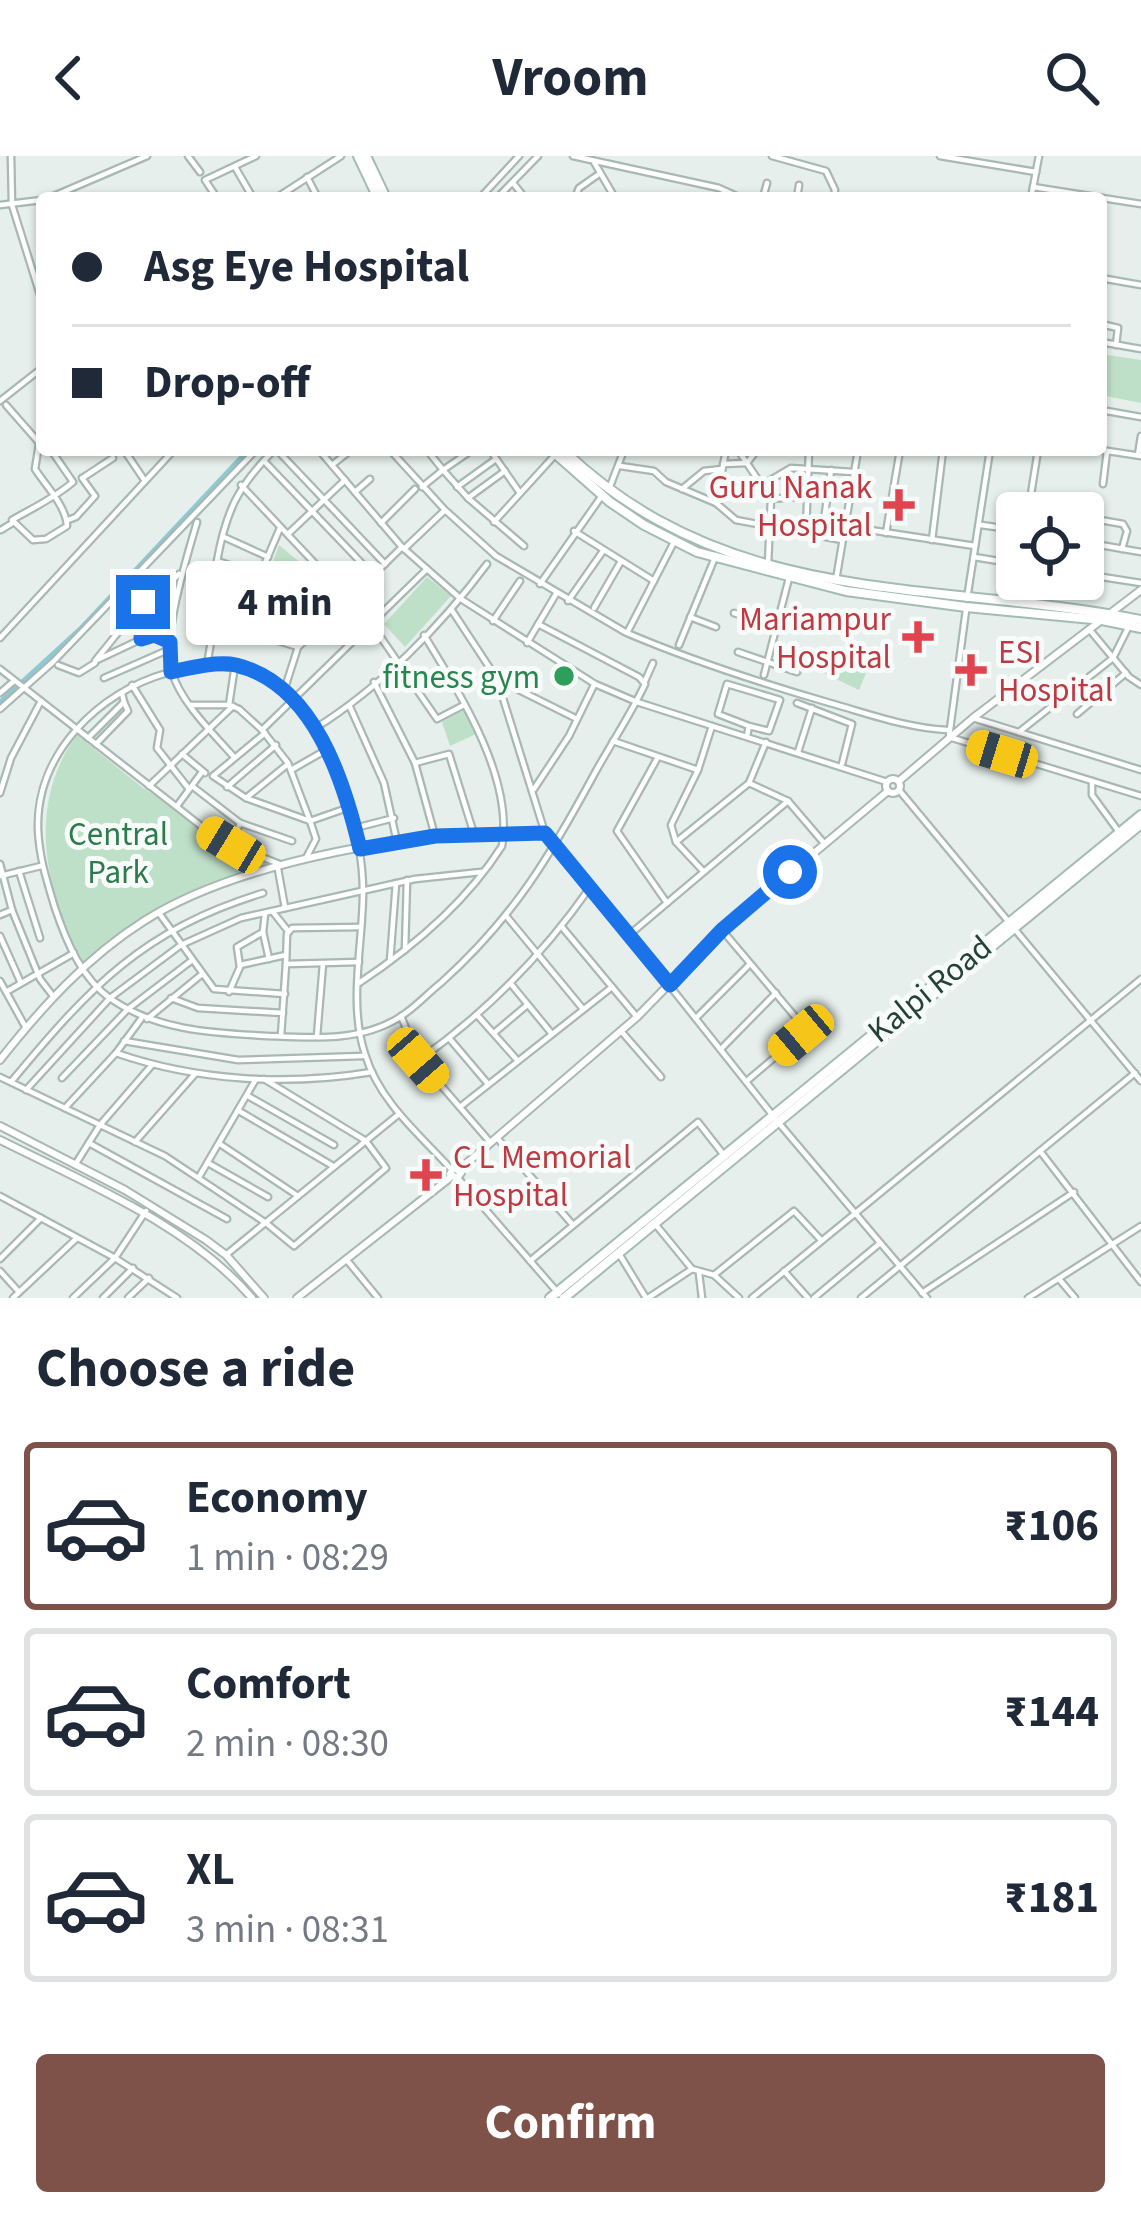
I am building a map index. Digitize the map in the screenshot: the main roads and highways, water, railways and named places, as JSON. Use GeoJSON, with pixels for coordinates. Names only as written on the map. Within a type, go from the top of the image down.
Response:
{"type":"FeatureCollection","features":[{"type":"Feature","properties":{"kind":"main road"},"geometry":{"type":"LineString","coordinates":[[362,156],[379,192]]}},
{"type":"Feature","properties":{"kind":"main road"},"geometry":{"type":"LineString","coordinates":[[563,456],[674,542],[789,578],[1141,624]]}},
{"type":"Feature","properties":{"kind":"main road"},"geometry":{"type":"LineString","coordinates":[[606,492],[716,554],[835,584]]}},
{"type":"Feature","properties":{"kind":"main road"},"geometry":{"type":"LineString","coordinates":[[1106,617],[1129,626],[1141,624]]}},
{"type":"Feature","properties":{"kind":"main road","name":"Kalpi Road"},"geometry":{"type":"LineString","coordinates":[[1010,927],[1141,815]]}},
{"type":"Feature","properties":{"kind":"main road","name":"Kalpi Road"},"geometry":{"type":"LineString","coordinates":[[559,1297],[1141,824]]}},
{"type":"Feature","properties":{"kind":"main road","name":"Kalpi Road"},"geometry":{"type":"LineString","coordinates":[[559,1297],[776,1119]]}},
{"type":"Feature","properties":{"kind":"waterway"},"geometry":{"type":"LineString","coordinates":[[0,703],[81,629],[243,456]]}},
{"type":"Feature","properties":{"kind":"place","name":"Guru Nanak Hospital"},"geometry":{"type":"Point","coordinates":[899,505]}},
{"type":"Feature","properties":{"kind":"place","name":"Mariampur Hospital"},"geometry":{"type":"Point","coordinates":[918,637]}},
{"type":"Feature","properties":{"kind":"place","name":"ESI Hospital"},"geometry":{"type":"Point","coordinates":[971,670]}},
{"type":"Feature","properties":{"kind":"place","name":"fitness gym"},"geometry":{"type":"Point","coordinates":[564,676]}},
{"type":"Feature","properties":{"kind":"place","name":"C L Memorial Hospital"},"geometry":{"type":"Point","coordinates":[426,1175]}},
{"type":"Feature","properties":{"kind":"park label","name":"Central Park"},"geometry":{"type":"Point","coordinates":[118,852]}}]}
